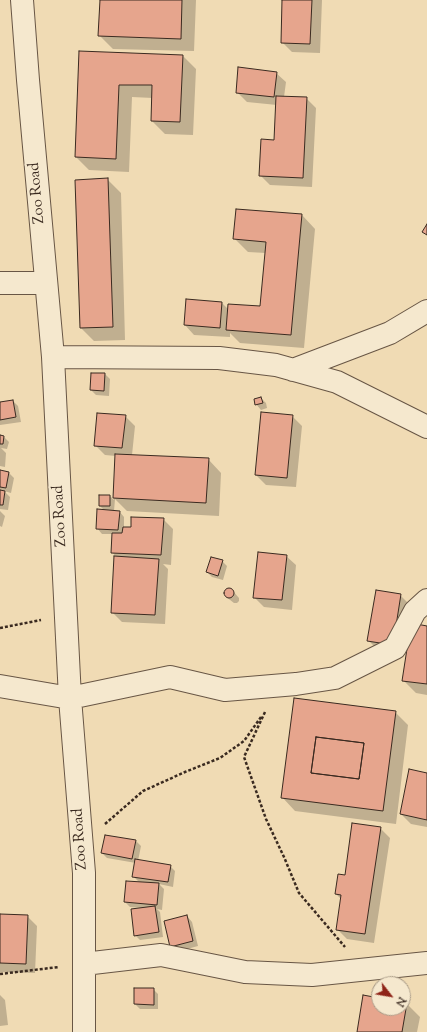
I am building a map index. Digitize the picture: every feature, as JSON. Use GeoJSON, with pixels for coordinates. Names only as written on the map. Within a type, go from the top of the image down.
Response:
{"type":"FeatureCollection","features":[{"type":"Feature","properties":{"kind":"street","name":"Zoo Road"},"geometry":{"type":"LineString","coordinates":[[22,0],[53,357],[70,698],[84,873],[84,1032]]}},
{"type":"Feature","properties":{"kind":"street"},"geometry":{"type":"LineString","coordinates":[[0,283],[46,283]]}},
{"type":"Feature","properties":{"kind":"street"},"geometry":{"type":"LineString","coordinates":[[293,370],[390,333],[427,311]]}},
{"type":"Feature","properties":{"kind":"street"},"geometry":{"type":"LineString","coordinates":[[53,357],[219,358],[276,365],[337,382],[427,427]]}},
{"type":"Feature","properties":{"kind":"street"},"geometry":{"type":"LineString","coordinates":[[0,686],[70,698],[170,677],[225,690],[296,684],[335,678],[395,648],[415,611],[427,600]]}},
{"type":"Feature","properties":{"kind":"street"},"geometry":{"type":"LineString","coordinates":[[84,964],[161,955],[245,972],[312,976],[427,962]]}},
{"type":"Feature","properties":{"kind":"path"},"geometry":{"type":"LineString","coordinates":[[0,628],[66,614]]}},
{"type":"Feature","properties":{"kind":"path"},"geometry":{"type":"LineString","coordinates":[[82,844],[143,791],[220,758],[244,741],[265,712],[296,684]]}},
{"type":"Feature","properties":{"kind":"path"},"geometry":{"type":"LineString","coordinates":[[265,712],[244,757],[266,819],[284,857],[298,893],[365,970]]}},
{"type":"Feature","properties":{"kind":"path"},"geometry":{"type":"LineString","coordinates":[[0,974],[84,964]]}},
{"type":"Feature","properties":{"kind":"building"},"geometry":{"type":"Polygon","coordinates":[[[100,0],[182,0],[181,39],[98,36],[100,0]]]}},
{"type":"Feature","properties":{"kind":"building"},"geometry":{"type":"Polygon","coordinates":[[[282,0],[312,0],[310,44],[281,43],[282,0]]]}},
{"type":"Feature","properties":{"kind":"building"},"geometry":{"type":"Polygon","coordinates":[[[79,51],[183,55],[180,122],[151,121],[152,85],[119,85],[116,159],[75,157],[79,51]]]}},
{"type":"Feature","properties":{"kind":"building"},"geometry":{"type":"Polygon","coordinates":[[[238,67],[277,72],[274,97],[236,93],[238,67]]]}},
{"type":"Feature","properties":{"kind":"building"},"geometry":{"type":"Polygon","coordinates":[[[276,96],[307,97],[303,178],[259,176],[261,139],[274,140],[276,96]]]}},
{"type":"Feature","properties":{"kind":"building"},"geometry":{"type":"Polygon","coordinates":[[[108,178],[113,327],[80,328],[75,180],[108,178]]]}},
{"type":"Feature","properties":{"kind":"building"},"geometry":{"type":"Polygon","coordinates":[[[236,209],[302,214],[291,335],[226,330],[228,304],[260,306],[266,242],[233,239],[236,209]]]}},
{"type":"Feature","properties":{"kind":"building"},"geometry":{"type":"Polygon","coordinates":[[[427,224],[427,235],[422,232],[427,224]]]}},
{"type":"Feature","properties":{"kind":"building"},"geometry":{"type":"Polygon","coordinates":[[[186,299],[222,302],[220,328],[184,325],[186,299]]]}},
{"type":"Feature","properties":{"kind":"building"},"geometry":{"type":"Polygon","coordinates":[[[91,373],[105,373],[104,391],[90,390],[91,373]]]}},
{"type":"Feature","properties":{"kind":"building"},"geometry":{"type":"Polygon","coordinates":[[[261,397],[263,403],[255,405],[254,399],[261,397]]]}},
{"type":"Feature","properties":{"kind":"building"},"geometry":{"type":"Polygon","coordinates":[[[13,400],[16,417],[0,420],[0,402],[13,400]]]}},
{"type":"Feature","properties":{"kind":"building"},"geometry":{"type":"Polygon","coordinates":[[[261,412],[293,415],[287,478],[255,475],[261,412]]]}},
{"type":"Feature","properties":{"kind":"building"},"geometry":{"type":"Polygon","coordinates":[[[97,413],[126,415],[122,448],[94,446],[97,413]]]}},
{"type":"Feature","properties":{"kind":"building"},"geometry":{"type":"Polygon","coordinates":[[[0,435],[4,436],[3,444],[0,444],[0,435]]]}},
{"type":"Feature","properties":{"kind":"building"},"geometry":{"type":"Polygon","coordinates":[[[115,454],[209,458],[206,503],[113,498],[115,454]]]}},
{"type":"Feature","properties":{"kind":"building"},"geometry":{"type":"Polygon","coordinates":[[[0,470],[9,472],[6,488],[0,487],[0,470]]]}},
{"type":"Feature","properties":{"kind":"building"},"geometry":{"type":"Polygon","coordinates":[[[0,490],[5,491],[3,505],[0,505],[0,490]]]}},
{"type":"Feature","properties":{"kind":"building"},"geometry":{"type":"Polygon","coordinates":[[[99,495],[110,495],[110,506],[99,506],[99,495]]]}},
{"type":"Feature","properties":{"kind":"building"},"geometry":{"type":"Polygon","coordinates":[[[97,509],[120,511],[118,530],[96,529],[97,509]]]}},
{"type":"Feature","properties":{"kind":"building"},"geometry":{"type":"Polygon","coordinates":[[[131,517],[164,518],[161,555],[111,553],[112,533],[122,533],[123,527],[131,527],[131,517]]]}},
{"type":"Feature","properties":{"kind":"building"},"geometry":{"type":"Polygon","coordinates":[[[258,552],[287,555],[282,600],[253,598],[258,552]]]}},
{"type":"Feature","properties":{"kind":"building"},"geometry":{"type":"Polygon","coordinates":[[[114,556],[159,559],[155,615],[111,613],[114,556]]]}},
{"type":"Feature","properties":{"kind":"building"},"geometry":{"type":"Polygon","coordinates":[[[211,557],[223,560],[218,576],[206,572],[211,557]]]}},
{"type":"Feature","properties":{"kind":"building"},"geometry":{"type":"Polygon","coordinates":[[[227,588],[231,588],[233,589],[233,597],[227,598],[224,595],[224,591],[227,588]]]}},
{"type":"Feature","properties":{"kind":"building"},"geometry":{"type":"Polygon","coordinates":[[[376,590],[401,594],[393,645],[367,641],[376,590]]]}},
{"type":"Feature","properties":{"kind":"building"},"geometry":{"type":"Polygon","coordinates":[[[411,623],[427,626],[427,684],[402,681],[411,623]]]}},
{"type":"Feature","properties":{"kind":"building"},"geometry":{"type":"Polygon","coordinates":[[[294,698],[396,711],[383,811],[281,798],[294,698]],[[316,737],[311,773],[359,779],[364,743],[316,737]]]}},
{"type":"Feature","properties":{"kind":"building"},"geometry":{"type":"Polygon","coordinates":[[[316,737],[364,743],[359,779],[311,773],[316,737]]]}},
{"type":"Feature","properties":{"kind":"building"},"geometry":{"type":"Polygon","coordinates":[[[409,769],[427,773],[427,820],[400,814],[409,769]]]}},
{"type":"Feature","properties":{"kind":"building"},"geometry":{"type":"Polygon","coordinates":[[[352,823],[381,827],[365,934],[336,930],[341,895],[335,894],[338,874],[345,875],[352,823]]]}},
{"type":"Feature","properties":{"kind":"building"},"geometry":{"type":"Polygon","coordinates":[[[105,835],[136,840],[132,859],[101,853],[105,835]]]}},
{"type":"Feature","properties":{"kind":"building"},"geometry":{"type":"Polygon","coordinates":[[[135,859],[171,865],[168,882],[132,877],[135,859]]]}},
{"type":"Feature","properties":{"kind":"building"},"geometry":{"type":"Polygon","coordinates":[[[126,881],[159,883],[157,905],[124,902],[126,881]]]}},
{"type":"Feature","properties":{"kind":"building"},"geometry":{"type":"Polygon","coordinates":[[[155,906],[159,932],[134,936],[131,909],[155,906]]]}},
{"type":"Feature","properties":{"kind":"building"},"geometry":{"type":"Polygon","coordinates":[[[0,914],[28,915],[26,964],[0,963],[0,914]]]}},
{"type":"Feature","properties":{"kind":"building"},"geometry":{"type":"Polygon","coordinates":[[[187,915],[193,941],[170,947],[164,921],[187,915]]]}},
{"type":"Feature","properties":{"kind":"building"},"geometry":{"type":"Polygon","coordinates":[[[134,988],[154,988],[154,1005],[134,1004],[134,988]]]}},
{"type":"Feature","properties":{"kind":"building"},"geometry":{"type":"Polygon","coordinates":[[[363,995],[371,996],[371,1016],[405,1016],[402,1032],[357,1032],[363,995]]]}}]}
